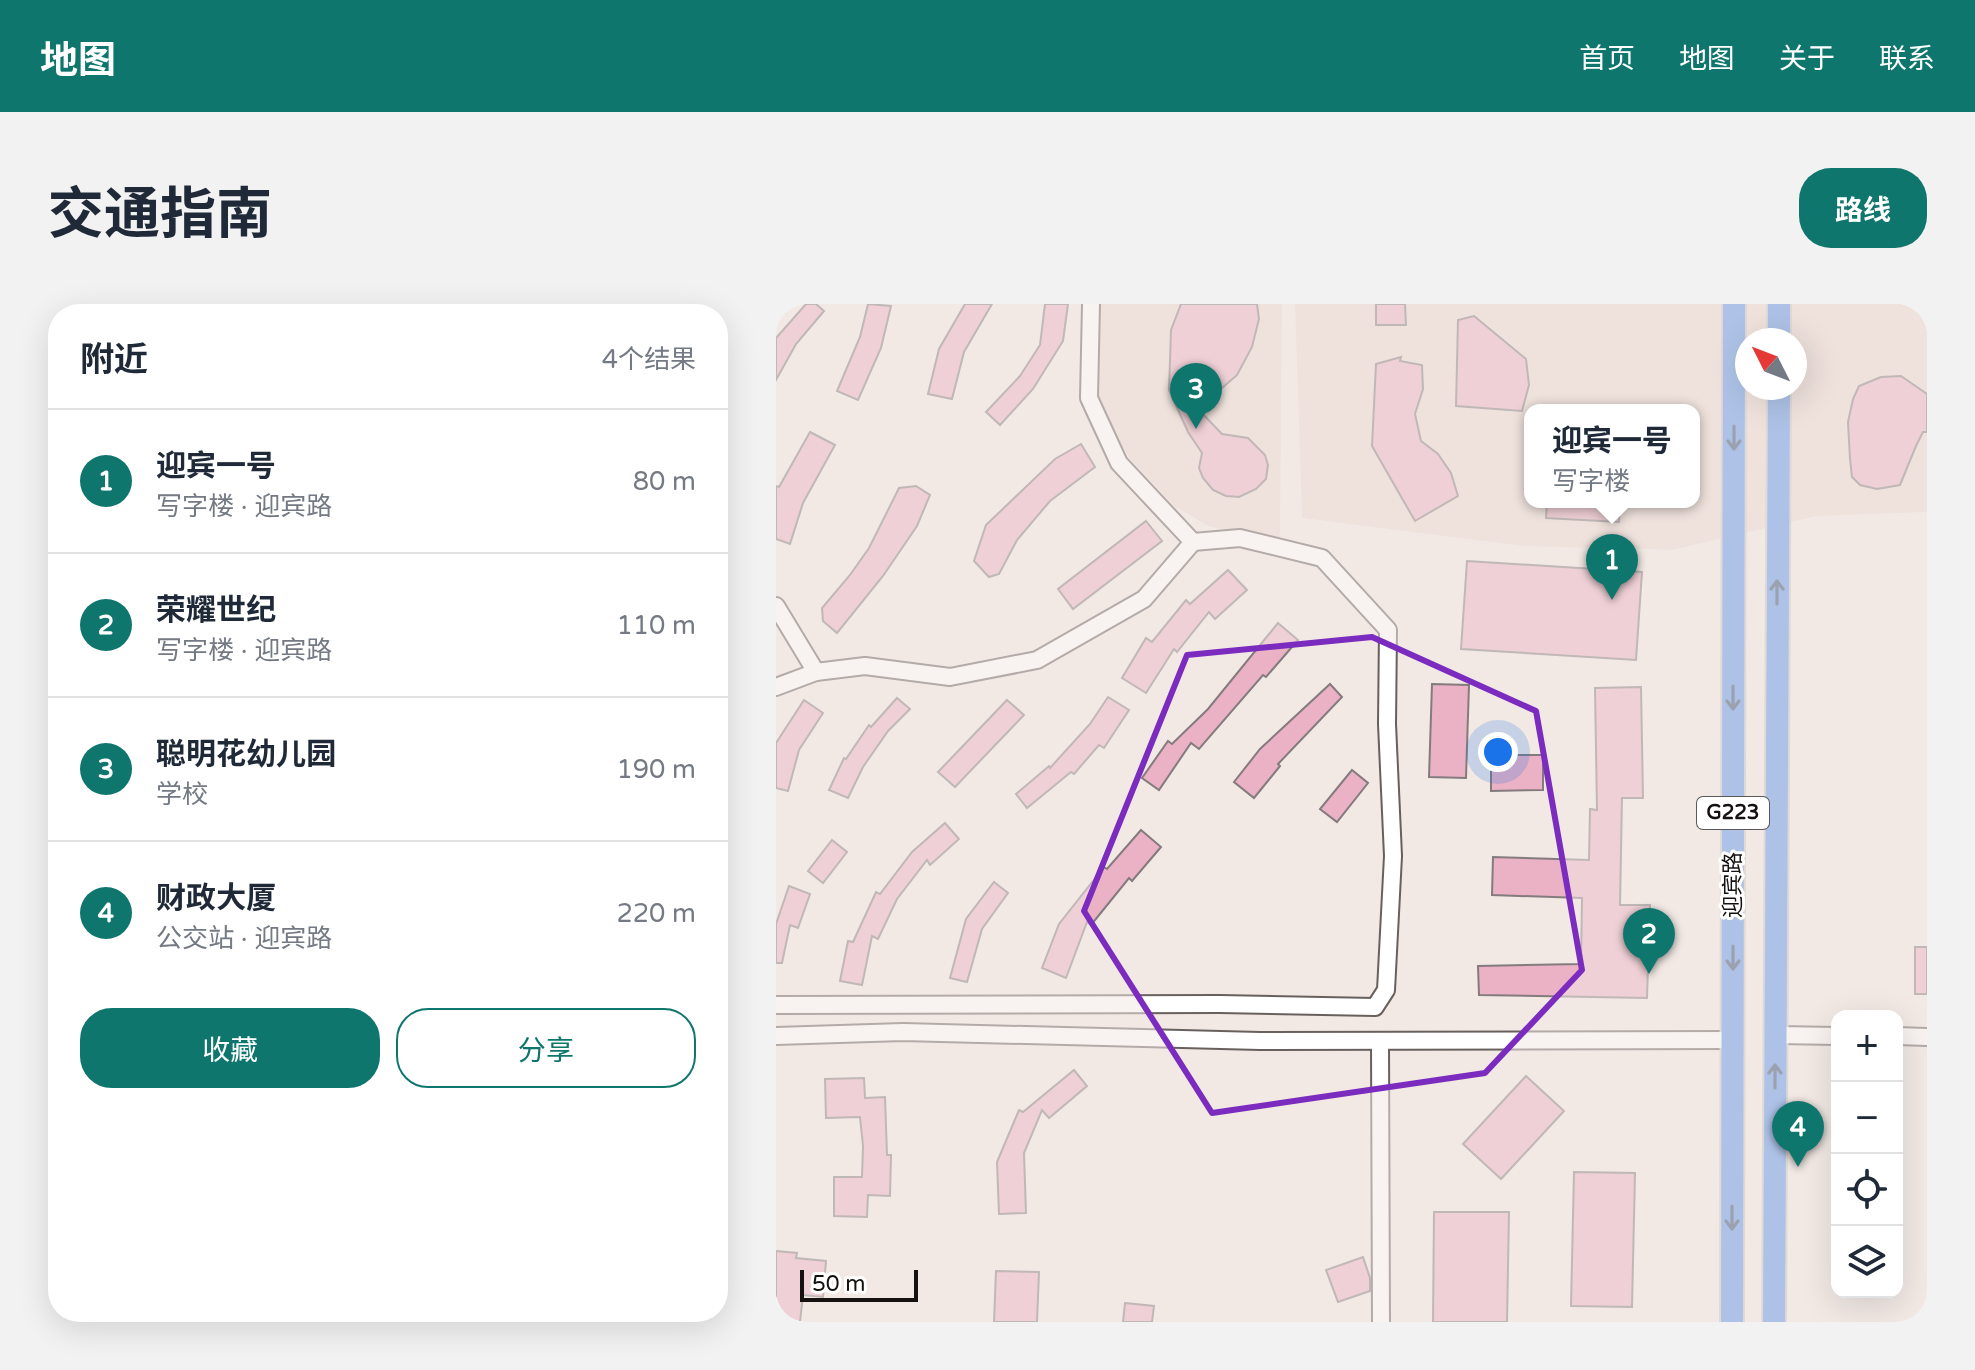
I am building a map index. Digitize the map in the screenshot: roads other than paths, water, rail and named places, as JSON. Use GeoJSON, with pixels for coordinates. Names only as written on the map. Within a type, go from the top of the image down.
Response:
{"type":"FeatureCollection","features":[{"type":"Feature","properties":{"kind":"highway","name":"迎宾路"},"geometry":{"type":"LineString","coordinates":[[1732,1322],[1734,304]]}},
{"type":"Feature","properties":{"kind":"highway"},"geometry":{"type":"LineString","coordinates":[[1779,304],[1779,328]]}},
{"type":"Feature","properties":{"kind":"highway","name":"迎宾路"},"geometry":{"type":"LineString","coordinates":[[1774,1322],[1779,400]]}},
{"type":"Feature","properties":{"kind":"street"},"geometry":{"type":"LineString","coordinates":[[1091,304],[1089,398],[1119,463],[1193,542]]}},
{"type":"Feature","properties":{"kind":"street"},"geometry":{"type":"LineString","coordinates":[[776,687],[816,672],[865,666],[950,677],[1037,660],[1144,599],[1193,542],[1240,538],[1322,558],[1388,630],[1387,724],[1393,856],[1386,990],[1375,1007],[1220,1004],[776,1005]]}},
{"type":"Feature","properties":{"kind":"street"},"geometry":{"type":"LineString","coordinates":[[776,606],[816,672]]}},
{"type":"Feature","properties":{"kind":"street"},"geometry":{"type":"LineString","coordinates":[[776,1036],[903,1032],[1260,1041],[1733,1040]]}},
{"type":"Feature","properties":{"kind":"street"},"geometry":{"type":"LineString","coordinates":[[1775,1035],[1831,1036]]}},
{"type":"Feature","properties":{"kind":"street"},"geometry":{"type":"LineString","coordinates":[[1903,1036],[1927,1037]]}},
{"type":"Feature","properties":{"kind":"street"},"geometry":{"type":"LineString","coordinates":[[1380,1041],[1381,1322]]}},
{"type":"Feature","properties":{"kind":"place","name":"聪明花幼儿园"},"geometry":{"type":"Point","coordinates":[1196,429]}},
{"type":"Feature","properties":{"kind":"place","name":"迎宾一号"},"geometry":{"type":"Point","coordinates":[1612,600]}},
{"type":"Feature","properties":{"kind":"place","name":"荣耀世纪"},"geometry":{"type":"Point","coordinates":[1649,974]}},
{"type":"Feature","properties":{"kind":"place","name":"财政大厦"},"geometry":{"type":"Point","coordinates":[1798,1167]}}]}
